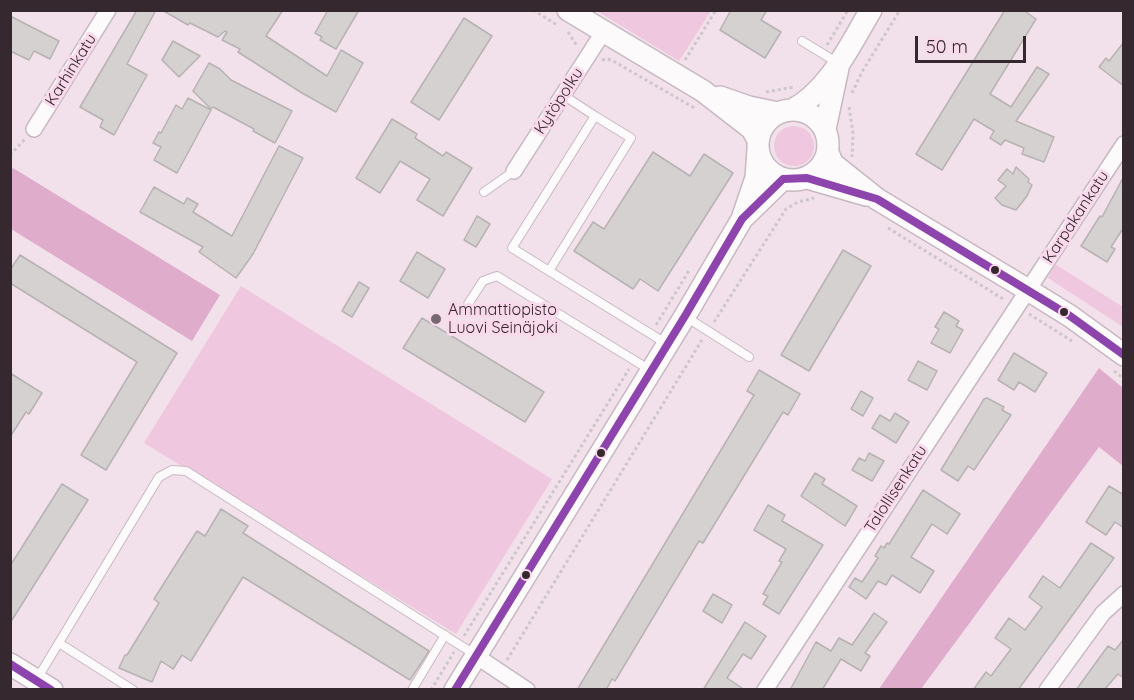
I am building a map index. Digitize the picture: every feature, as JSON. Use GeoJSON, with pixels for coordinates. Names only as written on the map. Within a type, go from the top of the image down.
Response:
{"type":"FeatureCollection","features":[{"type":"Feature","properties":{"kind":"street","name":"Karhinkatu"},"geometry":{"type":"LineString","coordinates":[[34,129],[108,10]]}},
{"type":"Feature","properties":{"kind":"street"},"geometry":{"type":"LineString","coordinates":[[568,10],[604,32],[669,82],[749,107],[811,115],[825,129]]}},
{"type":"Feature","properties":{"kind":"street"},"geometry":{"type":"LineString","coordinates":[[455,690],[742,219],[756,178],[758,145],[762,129],[769,120],[806,103],[839,64],[871,10]]}},
{"type":"Feature","properties":{"kind":"street","name":"Kytöpolku"},"geometry":{"type":"LineString","coordinates":[[514,171],[604,32]]}},
{"type":"Feature","properties":{"kind":"street"},"geometry":{"type":"LineString","coordinates":[[807,178],[824,163],[828,153],[825,129],[839,64]]}},
{"type":"Feature","properties":{"kind":"street"},"geometry":{"type":"LineString","coordinates":[[703,92],[752,129],[766,168],[783,179],[842,180],[877,199],[1022,298],[1070,316],[1116,360]]}},
{"type":"Feature","properties":{"kind":"street","name":"Karpakankatu"},"geometry":{"type":"LineString","coordinates":[[1022,298],[1124,144]]}},
{"type":"Feature","properties":{"kind":"street"},"geometry":{"type":"LineString","coordinates":[[828,153],[842,180]]}},
{"type":"Feature","properties":{"kind":"street"},"geometry":{"type":"LineString","coordinates":[[742,219],[770,189],[783,179]]}},
{"type":"Feature","properties":{"kind":"street","name":"Talollisenkatu"},"geometry":{"type":"LineString","coordinates":[[765,690],[1022,298]]}},
{"type":"Feature","properties":{"kind":"street"},"geometry":{"type":"LineString","coordinates":[[1047,690],[1103,613],[1124,594]]}},
{"type":"Feature","properties":{"kind":"street"},"geometry":{"type":"LineString","coordinates":[[476,656],[527,690]]}},
{"type":"Feature","properties":{"kind":"street"},"geometry":{"type":"LineString","coordinates":[[10,664],[44,685]]}},
{"type":"Feature","properties":{"kind":"lane"},"geometry":{"type":"LineString","coordinates":[[802,41],[839,64]]}},
{"type":"Feature","properties":{"kind":"lane"},"geometry":{"type":"LineString","coordinates":[[549,271],[631,138],[562,95]]}},
{"type":"Feature","properties":{"kind":"lane"},"geometry":{"type":"LineString","coordinates":[[595,116],[512,248],[667,345]]}},
{"type":"Feature","properties":{"kind":"lane"},"geometry":{"type":"LineString","coordinates":[[484,192],[514,171]]}},
{"type":"Feature","properties":{"kind":"lane"},"geometry":{"type":"LineString","coordinates":[[468,304],[483,281],[496,276],[651,371]]}},
{"type":"Feature","properties":{"kind":"lane"},"geometry":{"type":"LineString","coordinates":[[685,316],[749,357]]}},
{"type":"Feature","properties":{"kind":"lane"},"geometry":{"type":"LineString","coordinates":[[44,685],[59,643],[159,477],[172,470],[186,471],[476,656]]}},
{"type":"Feature","properties":{"kind":"lane"},"geometry":{"type":"LineString","coordinates":[[412,690],[445,635]]}},
{"type":"Feature","properties":{"kind":"lane"},"geometry":{"type":"LineString","coordinates":[[59,643],[133,690]]}},
{"type":"Feature","properties":{"kind":"path"},"geometry":{"type":"LineString","coordinates":[[533,10],[570,34],[579,50],[588,56],[597,61],[608,59],[669,82],[704,114]]}},
{"type":"Feature","properties":{"kind":"path"},"geometry":{"type":"LineString","coordinates":[[669,82],[716,10]]}},
{"type":"Feature","properties":{"kind":"path"},"geometry":{"type":"LineString","coordinates":[[500,672],[708,331],[786,209],[798,202],[814,198],[832,199],[852,161],[854,150],[852,117],[848,102],[862,72],[900,10]]}},
{"type":"Feature","properties":{"kind":"path"},"geometry":{"type":"LineString","coordinates":[[10,155],[12,148],[34,129]]}},
{"type":"Feature","properties":{"kind":"path"},"geometry":{"type":"LineString","coordinates":[[888,228],[1022,298],[1075,343]]}},
{"type":"Feature","properties":{"kind":"path"},"geometry":{"type":"LineString","coordinates":[[1116,360],[1124,379]]}},
{"type":"Feature","properties":{"kind":"shaded area"},"geometry":{"type":"Polygon","coordinates":[[[597,11],[711,11],[679,61],[597,11]]]}},
{"type":"Feature","properties":{"kind":"shaded area"},"geometry":{"type":"Polygon","coordinates":[[[794,126],[808,132],[814,146],[808,160],[794,166],[780,160],[774,146],[780,132],[794,126]]]}},
{"type":"Feature","properties":{"kind":"shaded area"},"geometry":{"type":"Polygon","coordinates":[[[13,168],[220,295],[192,341],[11,229],[11,173],[13,168]]]}},
{"type":"Feature","properties":{"kind":"shaded area"},"geometry":{"type":"Polygon","coordinates":[[[1055,264],[1123,307],[1123,327],[1048,278],[1055,264]]]}},
{"type":"Feature","properties":{"kind":"shaded area"},"geometry":{"type":"Polygon","coordinates":[[[241,286],[552,479],[456,634],[144,443],[241,286]]]}},
{"type":"Feature","properties":{"kind":"shaded area"},"geometry":{"type":"Polygon","coordinates":[[[1099,368],[1123,388],[1123,466],[1099,447],[921,689],[879,689],[1099,368]]]}},
{"type":"Feature","properties":{"kind":"building"},"geometry":{"type":"Polygon","coordinates":[[[137,10],[156,10],[127,64],[147,75],[114,135],[100,127],[103,120],[80,107],[137,10]]]}},
{"type":"Feature","properties":{"kind":"building"},"geometry":{"type":"Polygon","coordinates":[[[162,10],[283,10],[266,36],[327,76],[341,50],[363,63],[336,112],[238,52],[240,49],[222,40],[227,32],[225,31],[218,37],[190,23],[188,25],[162,10]]]}},
{"type":"Feature","properties":{"kind":"building"},"geometry":{"type":"Polygon","coordinates":[[[328,10],[359,10],[336,49],[320,40],[322,37],[315,33],[328,10]]]}},
{"type":"Feature","properties":{"kind":"building"},"geometry":{"type":"Polygon","coordinates":[[[731,10],[767,10],[761,20],[781,32],[765,58],[720,30],[731,10]]]}},
{"type":"Feature","properties":{"kind":"building"},"geometry":{"type":"Polygon","coordinates":[[[1005,10],[1023,10],[1036,19],[990,94],[1011,107],[1037,67],[1049,74],[1016,121],[1054,137],[1044,162],[1022,154],[1024,148],[1005,140],[1001,145],[990,138],[994,131],[974,119],[942,170],[916,154],[1005,10]]]}},
{"type":"Feature","properties":{"kind":"building"},"geometry":{"type":"Polygon","coordinates":[[[10,16],[59,41],[50,59],[34,51],[29,60],[10,51],[10,16]]]}},
{"type":"Feature","properties":{"kind":"building"},"geometry":{"type":"Polygon","coordinates":[[[464,18],[492,36],[439,120],[411,102],[464,18]]]}},
{"type":"Feature","properties":{"kind":"building"},"geometry":{"type":"Polygon","coordinates":[[[173,41],[200,56],[179,77],[162,60],[173,41]]]}},
{"type":"Feature","properties":{"kind":"building"},"geometry":{"type":"Polygon","coordinates":[[[1124,42],[1124,86],[1099,67],[1106,58],[1109,61],[1124,42]]]}},
{"type":"Feature","properties":{"kind":"building"},"geometry":{"type":"Polygon","coordinates":[[[209,63],[220,69],[231,80],[292,111],[275,143],[213,107],[211,109],[193,91],[209,63]]]}},
{"type":"Feature","properties":{"kind":"building"},"geometry":{"type":"Polygon","coordinates":[[[188,98],[211,110],[177,173],[154,160],[161,147],[153,143],[176,105],[182,109],[188,98]]]}},
{"type":"Feature","properties":{"kind":"building"},"geometry":{"type":"Polygon","coordinates":[[[392,119],[417,134],[415,138],[443,156],[446,152],[472,168],[443,216],[417,200],[430,179],[400,161],[380,193],[356,178],[392,119]]]}},
{"type":"Feature","properties":{"kind":"building"},"geometry":{"type":"Polygon","coordinates":[[[279,146],[303,158],[253,254],[236,278],[199,252],[203,247],[140,212],[154,187],[184,204],[187,198],[198,204],[193,212],[232,236],[279,146]]]}},
{"type":"Feature","properties":{"kind":"building"},"geometry":{"type":"Polygon","coordinates":[[[653,152],[690,176],[704,154],[733,173],[658,291],[640,279],[633,289],[574,251],[593,222],[604,229],[653,152]]]}},
{"type":"Feature","properties":{"kind":"building"},"geometry":{"type":"Polygon","coordinates":[[[1016,167],[1032,185],[1016,210],[1002,205],[995,198],[1006,186],[998,180],[1007,169],[1013,174],[1016,167]]]}},
{"type":"Feature","properties":{"kind":"building"},"geometry":{"type":"Polygon","coordinates":[[[1124,176],[1124,227],[1111,247],[1115,249],[1107,262],[1081,246],[1100,216],[1102,217],[1124,176]]]}},
{"type":"Feature","properties":{"kind":"building"},"geometry":{"type":"Polygon","coordinates":[[[477,216],[490,224],[476,247],[464,240],[477,216]]]}},
{"type":"Feature","properties":{"kind":"building"},"geometry":{"type":"Polygon","coordinates":[[[843,250],[871,266],[809,371],[781,355],[843,250]]]}},
{"type":"Feature","properties":{"kind":"building"},"geometry":{"type":"Polygon","coordinates":[[[417,252],[445,269],[428,298],[400,281],[417,252]]]}},
{"type":"Feature","properties":{"kind":"building"},"geometry":{"type":"Polygon","coordinates":[[[20,255],[177,353],[106,470],[81,455],[137,362],[10,283],[10,270],[20,255]]]}},
{"type":"Feature","properties":{"kind":"building"},"geometry":{"type":"Polygon","coordinates":[[[359,282],[369,288],[352,317],[342,311],[359,282]]]}},
{"type":"Feature","properties":{"kind":"building"},"geometry":{"type":"Polygon","coordinates":[[[944,312],[959,321],[956,326],[963,330],[950,353],[931,343],[939,329],[935,327],[944,312]]]}},
{"type":"Feature","properties":{"kind":"building"},"geometry":{"type":"Polygon","coordinates":[[[422,318],[544,392],[525,422],[403,348],[422,318]]]}},
{"type":"Feature","properties":{"kind":"building"},"geometry":{"type":"Polygon","coordinates":[[[1014,353],[1047,373],[1035,392],[1019,382],[1014,390],[998,380],[1014,353]]]}},
{"type":"Feature","properties":{"kind":"building"},"geometry":{"type":"Polygon","coordinates":[[[918,361],[937,371],[927,390],[908,380],[918,361]]]}},
{"type":"Feature","properties":{"kind":"building"},"geometry":{"type":"Polygon","coordinates":[[[759,370],[800,394],[788,415],[783,412],[703,543],[699,541],[615,681],[612,679],[606,690],[577,690],[754,395],[747,391],[759,370]]]}},
{"type":"Feature","properties":{"kind":"building"},"geometry":{"type":"Polygon","coordinates":[[[10,373],[42,393],[29,414],[26,412],[10,437],[10,373]]]}},
{"type":"Feature","properties":{"kind":"building"},"geometry":{"type":"Polygon","coordinates":[[[861,391],[873,398],[863,416],[851,409],[861,391]]]}},
{"type":"Feature","properties":{"kind":"building"},"geometry":{"type":"Polygon","coordinates":[[[987,398],[1004,407],[1002,410],[1011,415],[974,470],[968,466],[958,481],[941,470],[984,399],[987,398]]]}},
{"type":"Feature","properties":{"kind":"building"},"geometry":{"type":"Polygon","coordinates":[[[895,413],[909,422],[896,443],[872,428],[880,415],[890,421],[895,413]]]}},
{"type":"Feature","properties":{"kind":"building"},"geometry":{"type":"Polygon","coordinates":[[[869,453],[884,461],[872,481],[852,470],[859,458],[865,461],[869,453]]]}},
{"type":"Feature","properties":{"kind":"building"},"geometry":{"type":"Polygon","coordinates":[[[815,473],[825,479],[822,484],[857,506],[845,526],[801,496],[815,473]]]}},
{"type":"Feature","properties":{"kind":"building"},"geometry":{"type":"Polygon","coordinates":[[[62,484],[88,500],[10,623],[10,566],[62,484]]]}},
{"type":"Feature","properties":{"kind":"building"},"geometry":{"type":"Polygon","coordinates":[[[1109,486],[1124,495],[1124,528],[1115,522],[1106,535],[1086,522],[1109,486]]]}},
{"type":"Feature","properties":{"kind":"building"},"geometry":{"type":"Polygon","coordinates":[[[923,490],[960,514],[947,534],[932,524],[911,557],[934,571],[920,593],[892,575],[886,585],[878,581],[866,599],[849,587],[855,578],[862,582],[878,558],[875,556],[881,546],[884,548],[887,543],[889,544],[923,490]]]}},
{"type":"Feature","properties":{"kind":"building"},"geometry":{"type":"Polygon","coordinates":[[[768,505],[785,515],[782,521],[823,545],[779,614],[763,604],[768,596],[763,594],[782,562],[779,561],[786,549],[754,530],[768,505]]]}},
{"type":"Feature","properties":{"kind":"building"},"geometry":{"type":"Polygon","coordinates":[[[221,509],[248,526],[243,533],[429,651],[410,680],[243,577],[191,661],[182,655],[173,669],[161,661],[152,682],[119,668],[159,603],[154,599],[197,531],[205,536],[221,509]]]}},
{"type":"Feature","properties":{"kind":"building"},"geometry":{"type":"Polygon","coordinates":[[[1091,543],[1114,558],[1018,690],[973,690],[986,672],[991,676],[1011,649],[995,638],[1009,618],[1025,630],[1042,607],[1029,597],[1043,576],[1060,588],[1091,543]]]}},
{"type":"Feature","properties":{"kind":"building"},"geometry":{"type":"Polygon","coordinates":[[[713,594],[732,605],[722,623],[703,611],[713,594]]]}},
{"type":"Feature","properties":{"kind":"building"},"geometry":{"type":"Polygon","coordinates":[[[874,613],[887,622],[865,653],[870,656],[861,671],[841,659],[822,690],[790,690],[816,642],[831,651],[839,638],[852,645],[874,613]]]}},
{"type":"Feature","properties":{"kind":"building"},"geometry":{"type":"Polygon","coordinates":[[[745,622],[766,636],[751,659],[743,654],[727,678],[745,690],[703,690],[745,622]]]}},
{"type":"Feature","properties":{"kind":"building"},"geometry":{"type":"Polygon","coordinates":[[[1124,639],[1124,678],[1118,674],[1104,690],[1076,690],[1108,646],[1115,650],[1124,639]]]}},
{"type":"Feature","properties":{"kind":"transit line"},"geometry":{"type":"LineString","coordinates":[[455,690],[742,219],[783,179],[807,178],[877,199],[1070,316],[1124,355]]}},
{"type":"Feature","properties":{"kind":"transit line"},"geometry":{"type":"LineString","coordinates":[[10,664],[51,690]]}},
{"type":"Feature","properties":{"kind":"place","name":"Ammattiopisto Luovi Seinäjoki"},"geometry":{"type":"Point","coordinates":[436,319]}}]}
